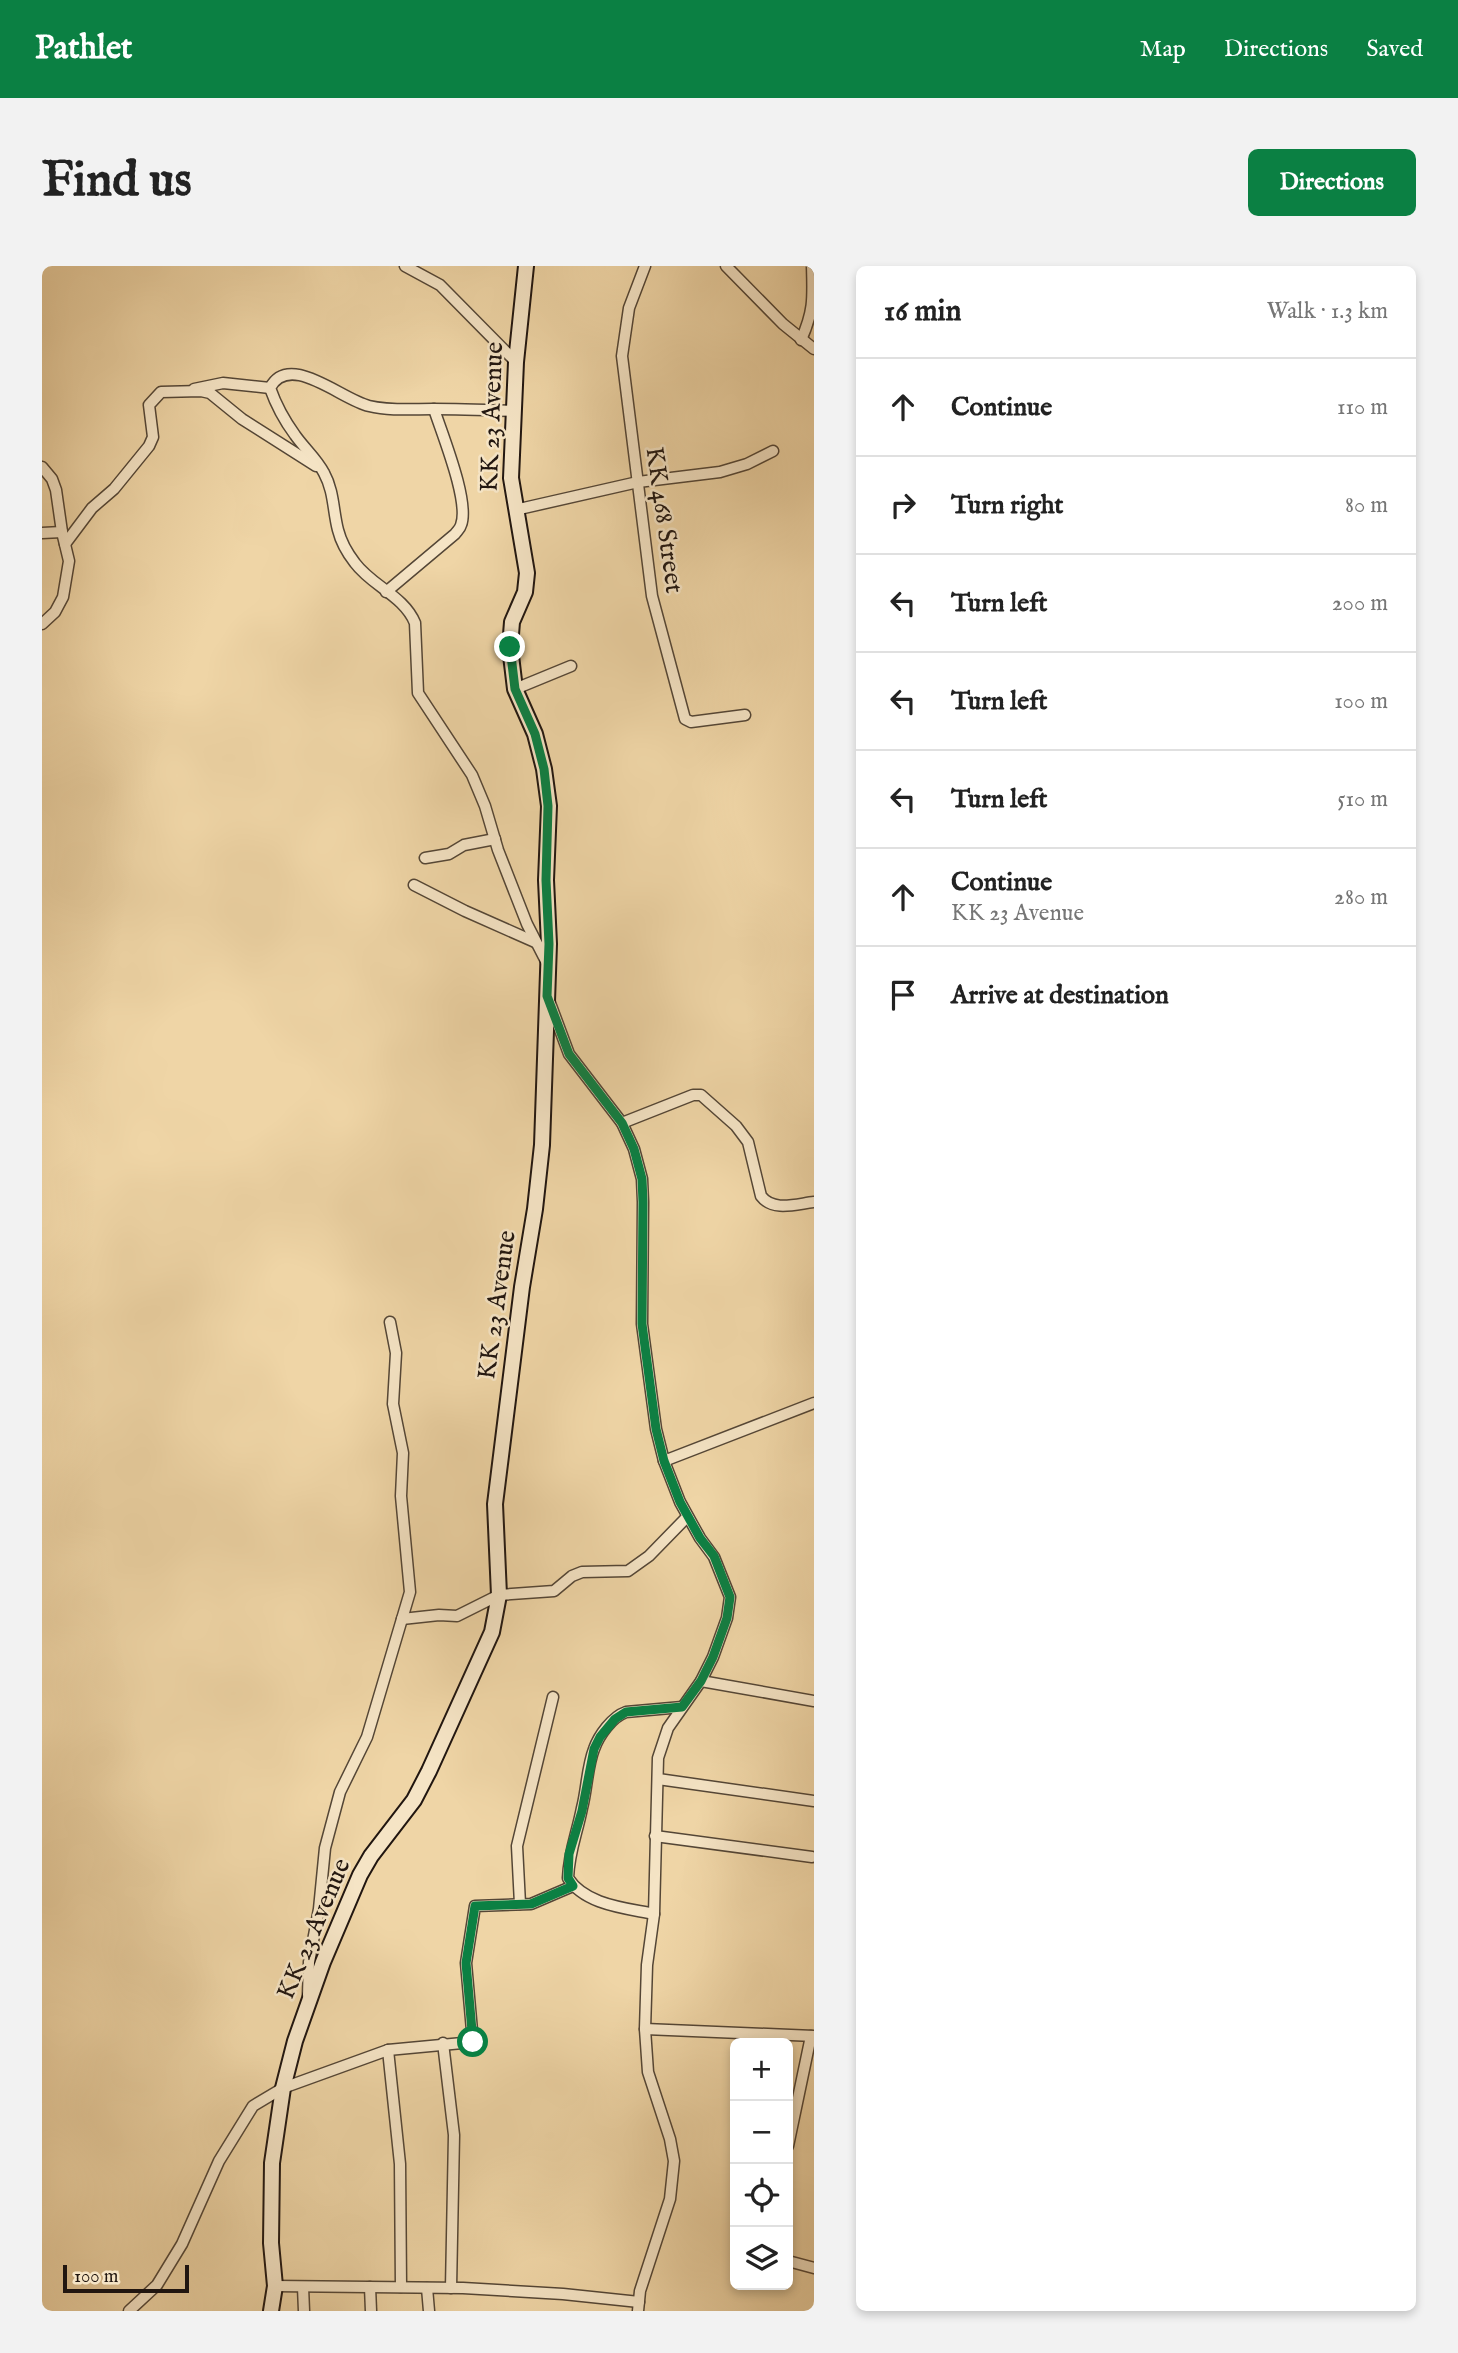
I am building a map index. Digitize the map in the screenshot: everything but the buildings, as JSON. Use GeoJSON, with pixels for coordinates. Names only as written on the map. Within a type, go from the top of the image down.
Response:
{"type":"FeatureCollection","features":[{"type":"Feature","properties":{"kind":"main road","name":"KK 23 Avenue"},"geometry":{"type":"LineString","coordinates":[[271,2311],[275,2286],[270,2192],[283,2088],[295,2041],[323,1962],[360,1875],[371,1856],[414,1800],[445,1739],[492,1632],[499,1595],[495,1504],[522,1286],[536,1209],[542,1145],[548,965],[548,806],[544,769],[535,734],[515,689],[510,647],[512,622],[525,592],[527,573],[510,478],[516,362],[526,266]]}},
{"type":"Feature","properties":{"kind":"street"},"geometry":{"type":"LineString","coordinates":[[405,266],[440,285],[516,362]]}},
{"type":"Feature","properties":{"kind":"street","name":"KK 468 Street"},"geometry":{"type":"LineString","coordinates":[[645,266],[629,308],[622,356],[652,596],[685,719],[691,722],[745,715]]}},
{"type":"Feature","properties":{"kind":"street"},"geometry":{"type":"LineString","coordinates":[[726,266],[801,340],[814,349]]}},
{"type":"Feature","properties":{"kind":"street"},"geometry":{"type":"LineString","coordinates":[[801,340],[813,302],[812,266]]}},
{"type":"Feature","properties":{"kind":"street"},"geometry":{"type":"LineString","coordinates":[[514,411],[367,406],[297,373],[280,376],[273,381],[270,388],[281,414],[323,471],[344,546],[356,565],[411,614],[415,623],[418,693],[472,775],[535,942],[548,965]]}},
{"type":"Feature","properties":{"kind":"street"},"geometry":{"type":"LineString","coordinates":[[189,391],[223,383],[270,388]]}},
{"type":"Feature","properties":{"kind":"street"},"geometry":{"type":"LineString","coordinates":[[65,544],[84,518],[114,489],[149,446],[153,437],[149,405],[161,392],[210,393],[242,418],[323,471]]}},
{"type":"Feature","properties":{"kind":"street"},"geometry":{"type":"LineString","coordinates":[[386,592],[455,534],[461,525],[463,512],[460,493],[434,409]]}},
{"type":"Feature","properties":{"kind":"street"},"geometry":{"type":"LineString","coordinates":[[515,510],[638,482],[720,472],[747,464],[773,451]]}},
{"type":"Feature","properties":{"kind":"street"},"geometry":{"type":"LineString","coordinates":[[42,467],[52,479],[56,490],[61,532],[69,561],[63,597],[55,612],[42,624]]}},
{"type":"Feature","properties":{"kind":"street"},"geometry":{"type":"LineString","coordinates":[[42,533],[61,532]]}},
{"type":"Feature","properties":{"kind":"street"},"geometry":{"type":"LineString","coordinates":[[515,689],[571,666]]}},
{"type":"Feature","properties":{"kind":"street"},"geometry":{"type":"LineString","coordinates":[[425,858],[449,854],[464,845],[495,839]]}},
{"type":"Feature","properties":{"kind":"street"},"geometry":{"type":"LineString","coordinates":[[414,885],[535,942]]}},
{"type":"Feature","properties":{"kind":"street"},"geometry":{"type":"LineString","coordinates":[[275,2286],[452,2288],[563,2294],[638,2307],[640,2291],[670,2199],[674,2161],[670,2139],[648,2072],[645,2029],[646,1965],[654,1914],[658,1758],[662,1741],[701,1681],[713,1657],[727,1618],[730,1597],[714,1556],[687,1517],[664,1461],[656,1429],[642,1324],[642,1179],[634,1149],[622,1123],[569,1054],[547,996]]}},
{"type":"Feature","properties":{"kind":"street"},"geometry":{"type":"LineString","coordinates":[[622,1123],[694,1095],[701,1095],[736,1126],[748,1142],[761,1196],[766,1203],[774,1207],[814,1202]]}},
{"type":"Feature","properties":{"kind":"street"},"geometry":{"type":"LineString","coordinates":[[308,2006],[309,1962],[325,1849],[340,1792],[367,1737],[411,1592],[401,1496],[403,1453],[393,1404],[396,1353],[390,1322]]}},
{"type":"Feature","properties":{"kind":"street"},"geometry":{"type":"LineString","coordinates":[[664,1461],[814,1403]]}},
{"type":"Feature","properties":{"kind":"street"},"geometry":{"type":"LineString","coordinates":[[402,1619],[457,1616],[499,1595],[554,1591],[572,1576],[582,1572],[628,1571],[649,1556],[687,1517]]}},
{"type":"Feature","properties":{"kind":"street"},"geometry":{"type":"LineString","coordinates":[[701,1681],[814,1702]]}},
{"type":"Feature","properties":{"kind":"street"},"geometry":{"type":"LineString","coordinates":[[520,1904],[517,1846],[553,1697]]}},
{"type":"Feature","properties":{"kind":"street"},"geometry":{"type":"LineString","coordinates":[[654,1914],[606,1903],[573,1886],[568,1878],[569,1854],[582,1811],[594,1749],[600,1737],[615,1719],[626,1712],[682,1707]]}},
{"type":"Feature","properties":{"kind":"street"},"geometry":{"type":"LineString","coordinates":[[658,1779],[814,1801]]}},
{"type":"Feature","properties":{"kind":"street"},"geometry":{"type":"LineString","coordinates":[[655,1836],[812,1857]]}},
{"type":"Feature","properties":{"kind":"street"},"geometry":{"type":"LineString","coordinates":[[129,2311],[157,2285],[182,2244],[219,2161],[253,2106],[283,2088],[388,2050],[473,2042],[466,1963],[475,1906],[531,1904],[573,1886]]}},
{"type":"Feature","properties":{"kind":"street"},"geometry":{"type":"LineString","coordinates":[[645,2029],[813,2036],[793,2124]]}},
{"type":"Feature","properties":{"kind":"street"},"geometry":{"type":"LineString","coordinates":[[443,2043],[454,2135],[452,2288]]}},
{"type":"Feature","properties":{"kind":"street"},"geometry":{"type":"LineString","coordinates":[[388,2050],[400,2164],[401,2287]]}},
{"type":"Feature","properties":{"kind":"street"},"geometry":{"type":"LineString","coordinates":[[793,2262],[814,2268]]}},
{"type":"Feature","properties":{"kind":"street"},"geometry":{"type":"LineString","coordinates":[[303,2287],[304,2311]]}},
{"type":"Feature","properties":{"kind":"street"},"geometry":{"type":"LineString","coordinates":[[370,2287],[371,2311]]}},
{"type":"Feature","properties":{"kind":"street"},"geometry":{"type":"LineString","coordinates":[[427,2288],[429,2311]]}},
{"type":"Feature","properties":{"kind":"route"},"geometry":{"type":"LineString","coordinates":[[473,2042],[466,1963],[475,1906],[531,1904],[573,1886],[568,1878],[569,1854],[582,1811],[594,1749],[600,1737],[620,1714],[682,1707],[701,1681],[713,1657],[727,1618],[730,1597],[714,1556],[700,1538],[680,1502],[664,1461],[656,1429],[642,1324],[642,1179],[634,1149],[622,1123],[569,1054],[547,996],[548,806],[544,769],[535,734],[515,689],[510,647]]}}]}
